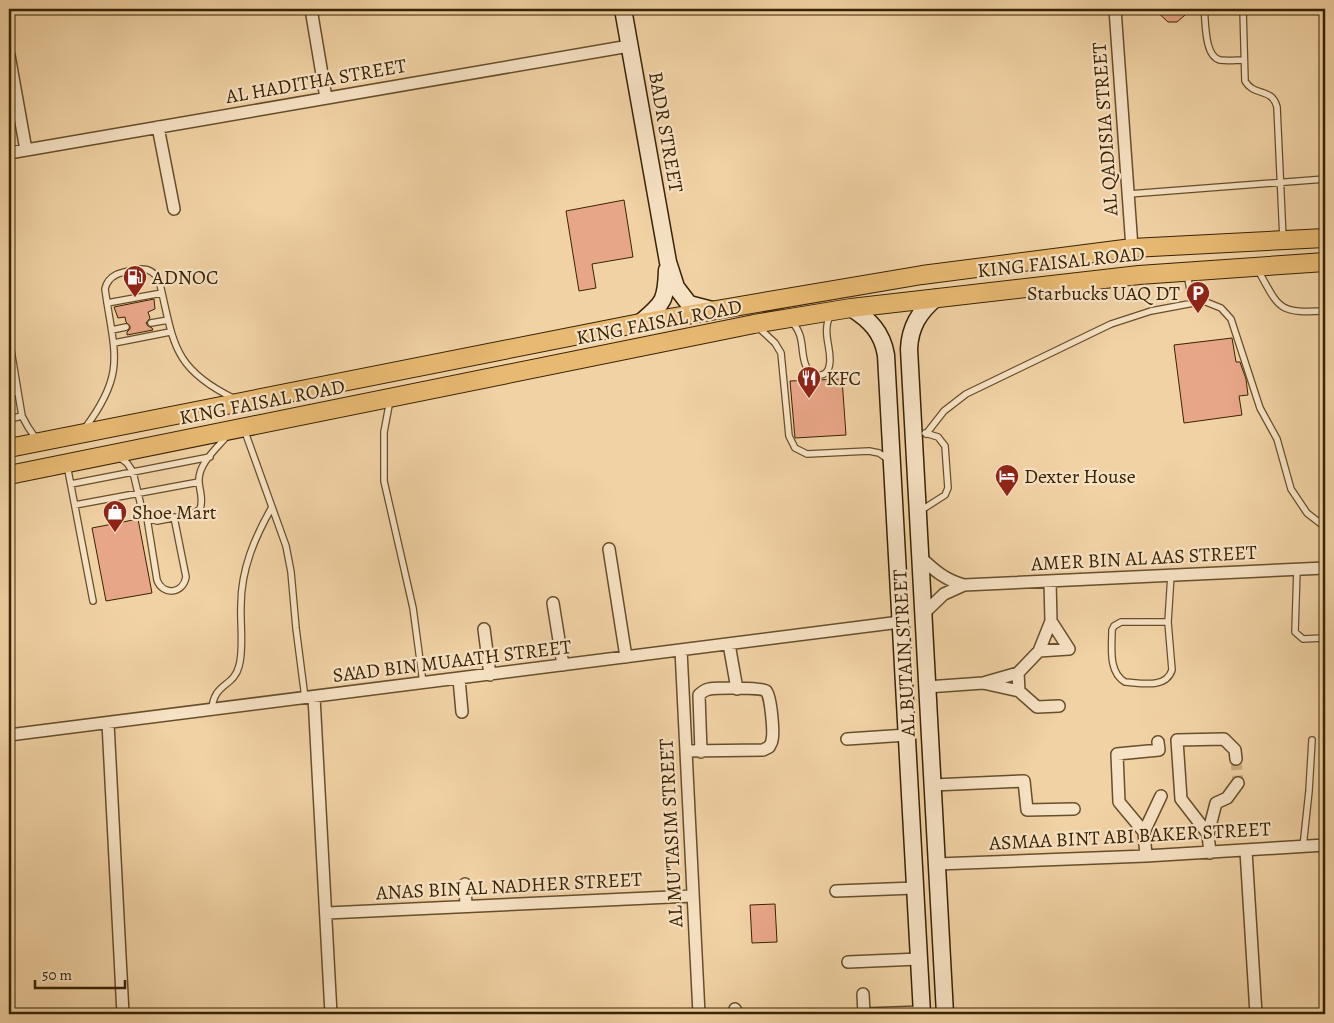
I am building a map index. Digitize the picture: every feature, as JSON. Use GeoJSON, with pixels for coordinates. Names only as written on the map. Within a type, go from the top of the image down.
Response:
{"type":"FeatureCollection","features":[{"type":"Feature","properties":{"kind":"main road","name":"KING FAISAL ROAD"},"geometry":{"type":"LineString","coordinates":[[9,448],[640,323],[922,275],[1132,248],[1325,238]]}},
{"type":"Feature","properties":{"kind":"main road"},"geometry":{"type":"LineString","coordinates":[[1258,266],[1267,251],[1274,248],[1295,248],[1306,240]]}},
{"type":"Feature","properties":{"kind":"main road","name":"KING FAISAL ROAD"},"geometry":{"type":"LineString","coordinates":[[9,475],[754,324],[852,308],[1186,271],[1325,262]]}},
{"type":"Feature","properties":{"kind":"street"},"geometry":{"type":"LineString","coordinates":[[311,9],[326,98]]}},
{"type":"Feature","properties":{"kind":"street","name":"BADR STREET"},"geometry":{"type":"LineString","coordinates":[[623,9],[668,262],[676,287],[689,304],[714,311]]}},
{"type":"Feature","properties":{"kind":"street","name":"AL QADISIA STREET"},"geometry":{"type":"LineString","coordinates":[[1115,9],[1132,248]]}},
{"type":"Feature","properties":{"kind":"street","name":"AL HADITHA STREET"},"geometry":{"type":"LineString","coordinates":[[9,153],[629,46]]}},
{"type":"Feature","properties":{"kind":"street"},"geometry":{"type":"LineString","coordinates":[[9,55],[26,150]]}},
{"type":"Feature","properties":{"kind":"street"},"geometry":{"type":"LineString","coordinates":[[158,127],[174,209]]}},
{"type":"Feature","properties":{"kind":"street","name":"BADR STREET"},"geometry":{"type":"LineString","coordinates":[[640,323],[661,304],[667,289],[668,262]]}},
{"type":"Feature","properties":{"kind":"street","name":"AL BUTAIN STREET"},"geometry":{"type":"LineString","coordinates":[[936,298],[922,311],[911,333],[909,349],[920,431],[918,513],[945,1014]]}},
{"type":"Feature","properties":{"kind":"street","name":"AL BUTAIN STREET"},"geometry":{"type":"LineString","coordinates":[[852,308],[873,324],[884,347],[922,1013]]}},
{"type":"Feature","properties":{"kind":"street"},"geometry":{"type":"LineString","coordinates":[[889,421],[901,420],[920,431]]}},
{"type":"Feature","properties":{"kind":"street"},"geometry":{"type":"LineString","coordinates":[[609,549],[626,657]]}},
{"type":"Feature","properties":{"kind":"street","name":"AMER BIN AL AAS STREET"},"geometry":{"type":"LineString","coordinates":[[920,557],[950,581],[964,585],[1325,568]]}},
{"type":"Feature","properties":{"kind":"street"},"geometry":{"type":"LineString","coordinates":[[927,687],[983,683],[1018,673],[1039,651],[1051,621],[1050,581]]}},
{"type":"Feature","properties":{"kind":"street","name":"AMER BIN AL AAS STREET"},"geometry":{"type":"LineString","coordinates":[[923,614],[944,594],[964,585]]}},
{"type":"Feature","properties":{"kind":"street"},"geometry":{"type":"LineString","coordinates":[[554,603],[563,665]]}},
{"type":"Feature","properties":{"kind":"street"},"geometry":{"type":"LineString","coordinates":[[1039,651],[1069,649],[1051,621]]}},
{"type":"Feature","properties":{"kind":"street","name":"SA'AD BIN MUAATH STREET"},"geometry":{"type":"LineString","coordinates":[[9,735],[900,622]]}},
{"type":"Feature","properties":{"kind":"street"},"geometry":{"type":"LineString","coordinates":[[484,629],[490,675]]}},
{"type":"Feature","properties":{"kind":"street"},"geometry":{"type":"LineString","coordinates":[[729,644],[737,689]]}},
{"type":"Feature","properties":{"kind":"street","name":"AL MU'TASIM STREET"},"geometry":{"type":"LineString","coordinates":[[681,650],[699,1014]]}},
{"type":"Feature","properties":{"kind":"street"},"geometry":{"type":"LineString","coordinates":[[1018,673],[1019,691]]}},
{"type":"Feature","properties":{"kind":"street"},"geometry":{"type":"LineString","coordinates":[[459,679],[462,712]]}},
{"type":"Feature","properties":{"kind":"street"},"geometry":{"type":"LineString","coordinates":[[983,683],[1019,691],[1038,706],[1059,706]]}},
{"type":"Feature","properties":{"kind":"street"},"geometry":{"type":"LineString","coordinates":[[686,752],[701,752],[763,750],[769,747],[773,740],[768,692],[763,690],[737,689],[711,689],[703,691],[699,695],[701,752]]}},
{"type":"Feature","properties":{"kind":"street"},"geometry":{"type":"LineString","coordinates":[[310,698],[327,913],[331,1014]]}},
{"type":"Feature","properties":{"kind":"street"},"geometry":{"type":"LineString","coordinates":[[108,723],[123,1014]]}},
{"type":"Feature","properties":{"kind":"street"},"geometry":{"type":"LineString","coordinates":[[847,739],[907,735],[919,750],[931,754]]}},
{"type":"Feature","properties":{"kind":"street"},"geometry":{"type":"LineString","coordinates":[[1208,834],[1181,799],[1177,740],[1224,739],[1235,750],[1236,759]]}},
{"type":"Feature","properties":{"kind":"street"},"geometry":{"type":"LineString","coordinates":[[1144,832],[1119,802],[1117,754],[1160,750],[1158,742]]}},
{"type":"Feature","properties":{"kind":"street"},"geometry":{"type":"LineString","coordinates":[[932,785],[1024,781],[1027,810],[1074,809]]}},
{"type":"Feature","properties":{"kind":"street"},"geometry":{"type":"LineString","coordinates":[[1210,853],[1208,834],[1216,803],[1227,798],[1238,783]]}},
{"type":"Feature","properties":{"kind":"street"},"geometry":{"type":"LineString","coordinates":[[1146,856],[1144,832],[1161,796]]}},
{"type":"Feature","properties":{"kind":"street","name":"ASMAA BINT ABI BAKER STREET"},"geometry":{"type":"LineString","coordinates":[[937,864],[1210,853],[1325,845]]}},
{"type":"Feature","properties":{"kind":"street"},"geometry":{"type":"LineString","coordinates":[[1246,851],[1256,1014]]}},
{"type":"Feature","properties":{"kind":"street"},"geometry":{"type":"LineString","coordinates":[[465,884],[466,906]]}},
{"type":"Feature","properties":{"kind":"street"},"geometry":{"type":"LineString","coordinates":[[836,891],[915,888]]}},
{"type":"Feature","properties":{"kind":"street","name":"ANAS BIN AL NADHER STREET"},"geometry":{"type":"LineString","coordinates":[[327,913],[692,896]]}},
{"type":"Feature","properties":{"kind":"street"},"geometry":{"type":"LineString","coordinates":[[848,962],[919,959]]}},
{"type":"Feature","properties":{"kind":"street"},"geometry":{"type":"LineString","coordinates":[[863,994],[864,1014],[922,1013]]}},
{"type":"Feature","properties":{"kind":"lane"},"geometry":{"type":"LineString","coordinates":[[1204,9],[1208,48],[1212,55],[1219,60],[1244,60]]}},
{"type":"Feature","properties":{"kind":"lane"},"geometry":{"type":"LineString","coordinates":[[1243,9],[1244,60],[1247,85],[1253,90],[1270,96],[1276,104],[1283,241]]}},
{"type":"Feature","properties":{"kind":"lane"},"geometry":{"type":"LineString","coordinates":[[1129,194],[1325,179]]}},
{"type":"Feature","properties":{"kind":"lane"},"geometry":{"type":"LineString","coordinates":[[1258,266],[1273,299],[1282,307],[1291,312],[1325,311]]}},
{"type":"Feature","properties":{"kind":"lane"},"geometry":{"type":"LineString","coordinates":[[81,434],[107,394],[114,368],[114,343],[105,289],[110,278],[117,274],[142,269],[150,270],[157,276],[170,332],[175,346],[187,365],[213,386],[242,402]]}},
{"type":"Feature","properties":{"kind":"lane"},"geometry":{"type":"LineString","coordinates":[[1186,271],[1192,302]]}},
{"type":"Feature","properties":{"kind":"lane"},"geometry":{"type":"LineString","coordinates":[[107,303],[162,293]]}},
{"type":"Feature","properties":{"kind":"lane"},"geometry":{"type":"LineString","coordinates":[[920,431],[966,394],[1111,324],[1150,311],[1192,302],[1206,302],[1221,308],[1232,319],[1260,408],[1277,439],[1291,489],[1306,513],[1325,527]]}},
{"type":"Feature","properties":{"kind":"lane"},"geometry":{"type":"LineString","coordinates":[[788,319],[795,326],[800,336],[807,368],[811,374],[819,376],[826,373],[830,367],[827,328],[828,319],[832,312]]}},
{"type":"Feature","properties":{"kind":"lane"},"geometry":{"type":"LineString","coordinates":[[151,323],[168,320]]}},
{"type":"Feature","properties":{"kind":"lane"},"geometry":{"type":"LineString","coordinates":[[754,324],[775,343],[781,353],[789,436],[795,448],[803,453],[812,455],[874,452],[884,455],[892,462]]}},
{"type":"Feature","properties":{"kind":"lane"},"geometry":{"type":"LineString","coordinates":[[112,330],[126,327]]}},
{"type":"Feature","properties":{"kind":"lane"},"geometry":{"type":"LineString","coordinates":[[114,343],[170,332]]}},
{"type":"Feature","properties":{"kind":"lane"},"geometry":{"type":"LineString","coordinates":[[9,338],[22,416],[39,442]]}},
{"type":"Feature","properties":{"kind":"lane"},"geometry":{"type":"LineString","coordinates":[[9,393],[17,391]]}},
{"type":"Feature","properties":{"kind":"lane"},"geometry":{"type":"LineString","coordinates":[[390,398],[384,432],[384,481],[413,608],[423,683]]}},
{"type":"Feature","properties":{"kind":"lane"},"geometry":{"type":"LineString","coordinates":[[9,418],[22,416]]}},
{"type":"Feature","properties":{"kind":"lane"},"geometry":{"type":"LineString","coordinates":[[147,518],[157,521],[196,513],[200,509],[202,503],[198,482],[202,468],[237,428],[282,532],[289,559],[297,637],[310,698]]}},
{"type":"Feature","properties":{"kind":"lane"},"geometry":{"type":"LineString","coordinates":[[918,513],[945,495],[948,488],[945,446],[938,437],[920,431]]}},
{"type":"Feature","properties":{"kind":"lane"},"geometry":{"type":"LineString","coordinates":[[113,454],[127,463],[133,472],[143,513],[147,518],[157,580],[162,588],[171,592],[180,589],[186,577],[174,517]]}},
{"type":"Feature","properties":{"kind":"lane"},"geometry":{"type":"LineString","coordinates":[[71,484],[210,457]]}},
{"type":"Feature","properties":{"kind":"lane"},"geometry":{"type":"LineString","coordinates":[[67,463],[93,601]]}},
{"type":"Feature","properties":{"kind":"lane"},"geometry":{"type":"LineString","coordinates":[[75,505],[198,482]]}},
{"type":"Feature","properties":{"kind":"lane"},"geometry":{"type":"LineString","coordinates":[[212,710],[212,703],[217,691],[235,675],[240,663],[241,590],[243,576],[256,539],[272,507]]}},
{"type":"Feature","properties":{"kind":"lane"},"geometry":{"type":"LineString","coordinates":[[1297,569],[1295,632],[1303,639],[1323,638]]}},
{"type":"Feature","properties":{"kind":"lane"},"geometry":{"type":"LineString","coordinates":[[1168,622],[1121,622],[1114,626],[1112,630],[1113,667],[1121,680],[1125,682],[1158,683],[1166,680],[1171,675],[1168,622],[1171,575]]}},
{"type":"Feature","properties":{"kind":"lane"},"geometry":{"type":"LineString","coordinates":[[1303,847],[1312,740]]}},
{"type":"Feature","properties":{"kind":"building"},"geometry":{"type":"Polygon","coordinates":[[[1154,9],[1192,9],[1177,22],[1168,22],[1154,9]]]}},
{"type":"Feature","properties":{"kind":"building"},"geometry":{"type":"Polygon","coordinates":[[[624,200],[633,257],[592,264],[596,288],[579,291],[566,211],[624,200]]]}},
{"type":"Feature","properties":{"kind":"building"},"geometry":{"type":"Polygon","coordinates":[[[154,299],[155,309],[148,312],[150,318],[146,323],[153,330],[127,335],[130,326],[126,322],[125,317],[118,318],[114,307],[154,299]]]}},
{"type":"Feature","properties":{"kind":"building"},"geometry":{"type":"Polygon","coordinates":[[[1232,338],[1236,362],[1240,362],[1246,379],[1248,395],[1239,396],[1242,415],[1184,423],[1174,345],[1232,338]]]}},
{"type":"Feature","properties":{"kind":"building"},"geometry":{"type":"Polygon","coordinates":[[[842,379],[846,435],[795,438],[790,381],[842,379]]]}},
{"type":"Feature","properties":{"kind":"building"},"geometry":{"type":"Polygon","coordinates":[[[138,519],[152,593],[106,601],[92,528],[138,519]]]}},
{"type":"Feature","properties":{"kind":"building"},"geometry":{"type":"Polygon","coordinates":[[[775,904],[777,942],[752,943],[750,905],[775,904]]]}},
{"type":"Feature","properties":{"kind":"tunnel"},"geometry":{"type":"LineString","coordinates":[[1236,759],[1238,783]]}},
{"type":"Feature","properties":{"kind":"place","name":"ADNOC"},"geometry":{"type":"Point","coordinates":[135,298]}},
{"type":"Feature","properties":{"kind":"place","name":"Starbucks UAQ DT"},"geometry":{"type":"Point","coordinates":[1198,314]}},
{"type":"Feature","properties":{"kind":"place","name":"KFC"},"geometry":{"type":"Point","coordinates":[809,399]}},
{"type":"Feature","properties":{"kind":"place","name":"Dexter House"},"geometry":{"type":"Point","coordinates":[1007,497]}},
{"type":"Feature","properties":{"kind":"place","name":"Shoe Mart"},"geometry":{"type":"Point","coordinates":[115,533]}}]}
